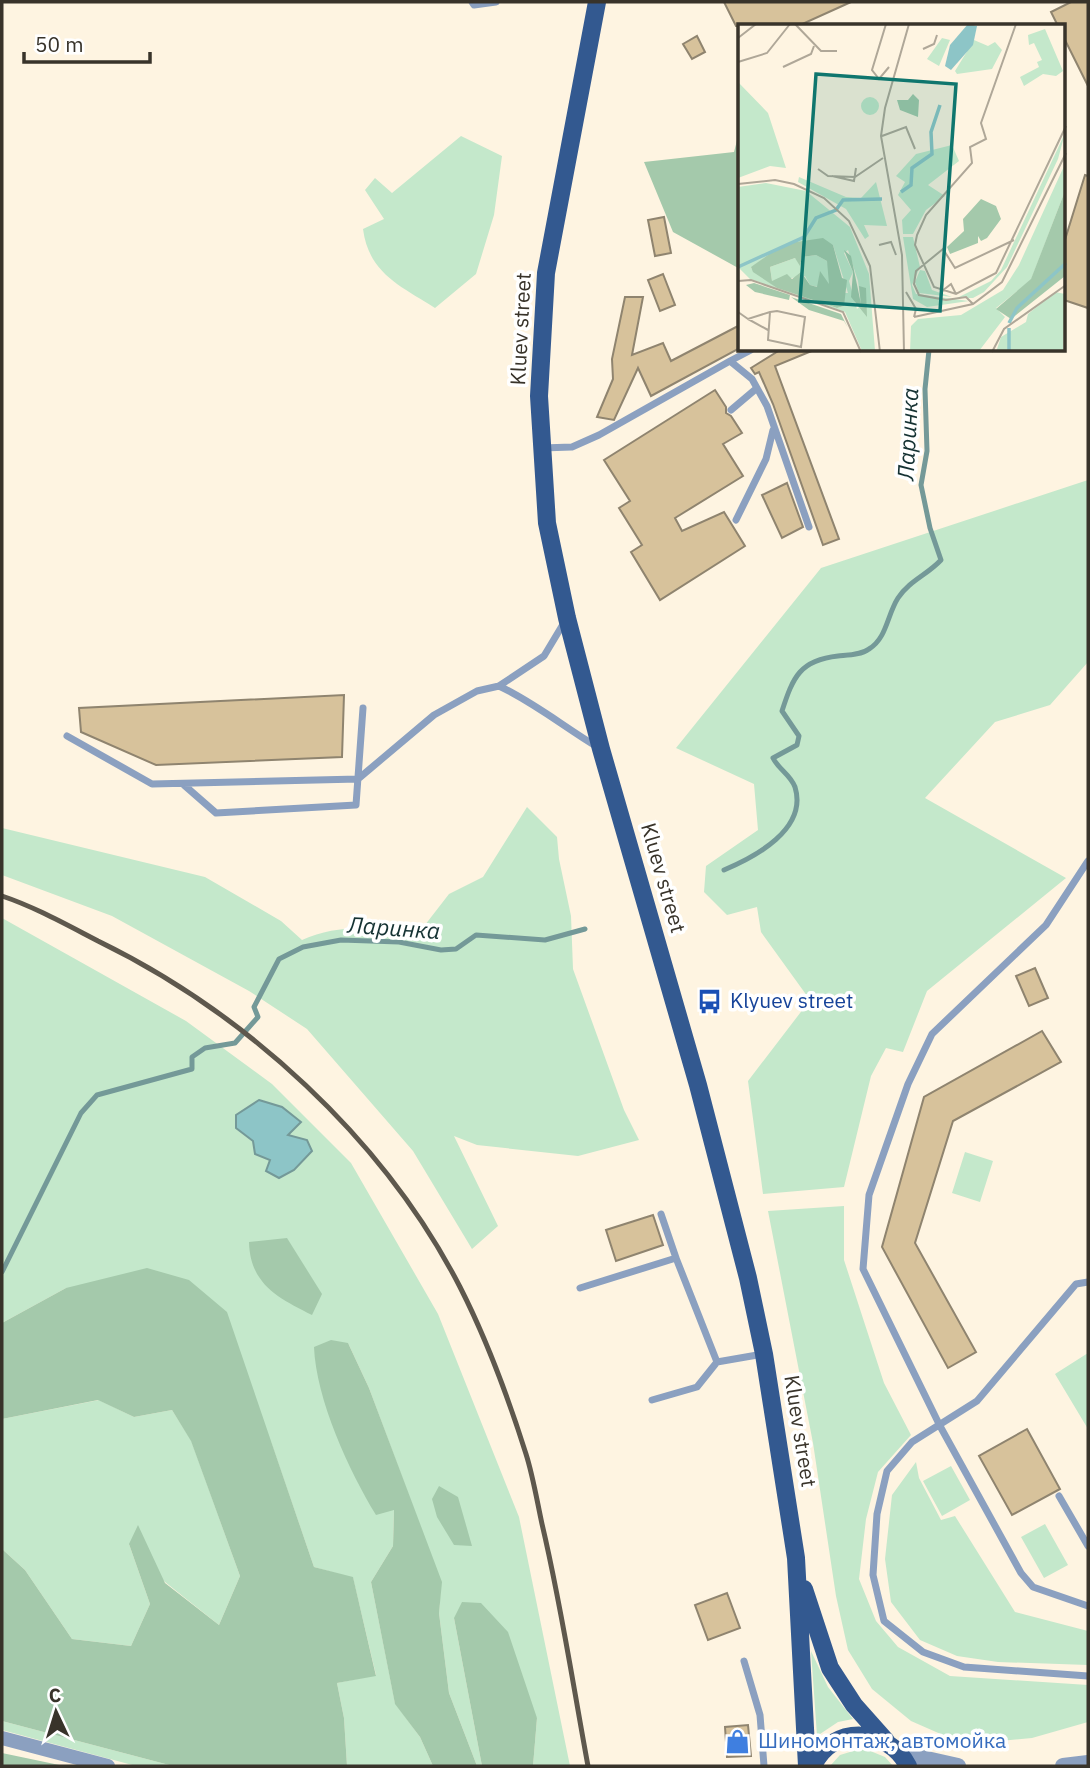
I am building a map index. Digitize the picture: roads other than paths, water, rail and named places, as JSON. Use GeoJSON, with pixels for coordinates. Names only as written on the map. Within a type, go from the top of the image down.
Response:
{"type":"FeatureCollection","features":[{"type":"Feature","properties":{"kind":"main road","name":"Kluev street"},"geometry":{"type":"LineString","coordinates":[[597,2],[546,273],[540,337],[542,449],[547,523],[567,618],[600,749],[698,1085],[748,1278],[764,1354],[796,1558],[807,1766]]}},
{"type":"Feature","properties":{"kind":"main road"},"geometry":{"type":"LineString","coordinates":[[796,1558],[830,1668],[854,1705],[904,1759]]}},
{"type":"Feature","properties":{"kind":"main road"},"geometry":{"type":"LineString","coordinates":[[813,1766],[824,1749],[847,1736],[873,1736],[886,1741]]}},
{"type":"Feature","properties":{"kind":"street"},"geometry":{"type":"LineString","coordinates":[[2,1738],[108,1766]]}},
{"type":"Feature","properties":{"kind":"street"},"geometry":{"type":"LineString","coordinates":[[904,1759],[958,1766]]}},
{"type":"Feature","properties":{"kind":"street"},"geometry":{"type":"LineString","coordinates":[[1063,1766],[1088,1763]]}},
{"type":"Feature","properties":{"kind":"lane"},"geometry":{"type":"LineString","coordinates":[[472,2],[474,5],[496,2]]}},
{"type":"Feature","properties":{"kind":"lane"},"geometry":{"type":"LineString","coordinates":[[542,449],[572,447],[599,435],[747,352]]}},
{"type":"Feature","properties":{"kind":"lane"},"geometry":{"type":"LineString","coordinates":[[730,361],[752,379],[767,406],[773,430],[809,527]]}},
{"type":"Feature","properties":{"kind":"lane"},"geometry":{"type":"LineString","coordinates":[[731,410],[757,388]]}},
{"type":"Feature","properties":{"kind":"lane"},"geometry":{"type":"LineString","coordinates":[[736,520],[766,459],[773,430]]}},
{"type":"Feature","properties":{"kind":"lane"},"geometry":{"type":"LineString","coordinates":[[67,736],[152,784],[358,779],[434,715],[477,691],[499,686],[544,656],[567,618]]}},
{"type":"Feature","properties":{"kind":"lane"},"geometry":{"type":"LineString","coordinates":[[499,686],[532,701],[564,727],[600,749]]}},
{"type":"Feature","properties":{"kind":"lane"},"geometry":{"type":"LineString","coordinates":[[184,785],[216,813],[356,805],[363,708]]}},
{"type":"Feature","properties":{"kind":"lane"},"geometry":{"type":"LineString","coordinates":[[1088,861],[1046,925],[932,1034],[908,1084],[869,1195],[863,1269],[940,1426],[1027,1580],[1033,1587],[1049,1595],[1088,1606]]}},
{"type":"Feature","properties":{"kind":"lane"},"geometry":{"type":"LineString","coordinates":[[661,1214],[717,1362]]}},
{"type":"Feature","properties":{"kind":"lane"},"geometry":{"type":"LineString","coordinates":[[580,1288],[676,1258]]}},
{"type":"Feature","properties":{"kind":"lane"},"geometry":{"type":"LineString","coordinates":[[1088,1282],[1076,1284],[977,1401],[912,1442],[887,1471],[877,1514],[873,1575],[884,1621],[923,1652],[964,1667],[1088,1676]]}},
{"type":"Feature","properties":{"kind":"lane"},"geometry":{"type":"LineString","coordinates":[[652,1400],[697,1387],[717,1362],[764,1354]]}},
{"type":"Feature","properties":{"kind":"lane"},"geometry":{"type":"LineString","coordinates":[[1059,1496],[1088,1546]]}},
{"type":"Feature","properties":{"kind":"lane"},"geometry":{"type":"LineString","coordinates":[[744,1661],[760,1714],[764,1766]]}},
{"type":"Feature","properties":{"kind":"water"},"geometry":{"type":"Polygon","coordinates":[[[259,1100],[282,1107],[301,1122],[288,1135],[307,1140],[312,1151],[294,1170],[279,1178],[266,1171],[270,1160],[255,1154],[253,1141],[236,1128],[236,1115],[259,1100]]]}},
{"type":"Feature","properties":{"kind":"waterway","name":"Ларинка"},"geometry":{"type":"LineString","coordinates":[[724,870],[764,849],[776,839],[794,816],[797,802],[795,787],[773,758],[797,745],[799,736],[782,711],[800,672],[806,666],[825,658],[869,649],[880,639],[902,592],[941,560],[930,528],[921,485],[927,451],[925,389],[929,352]]}},
{"type":"Feature","properties":{"kind":"waterway","name":"Ларинка"},"geometry":{"type":"LineString","coordinates":[[2,1272],[81,1113],[97,1095],[192,1069],[192,1057],[205,1048],[235,1043],[258,1017],[254,1007],[279,959],[303,947],[341,940],[399,942],[441,950],[456,949],[476,935],[545,940],[585,929]]}},
{"type":"Feature","properties":{"kind":"railway"},"geometry":{"type":"LineString","coordinates":[[2,896],[27,905],[153,970],[258,1043],[351,1131],[392,1181],[429,1233],[479,1327],[526,1454],[555,1584],[588,1766]]}},
{"type":"Feature","properties":{"kind":"place","name":"Klyuev street"},"geometry":{"type":"Point","coordinates":[710,1001]}},
{"type":"Feature","properties":{"kind":"place","name":"Шиномонтаж, автомойка"},"geometry":{"type":"Point","coordinates":[738,1741]}}]}
